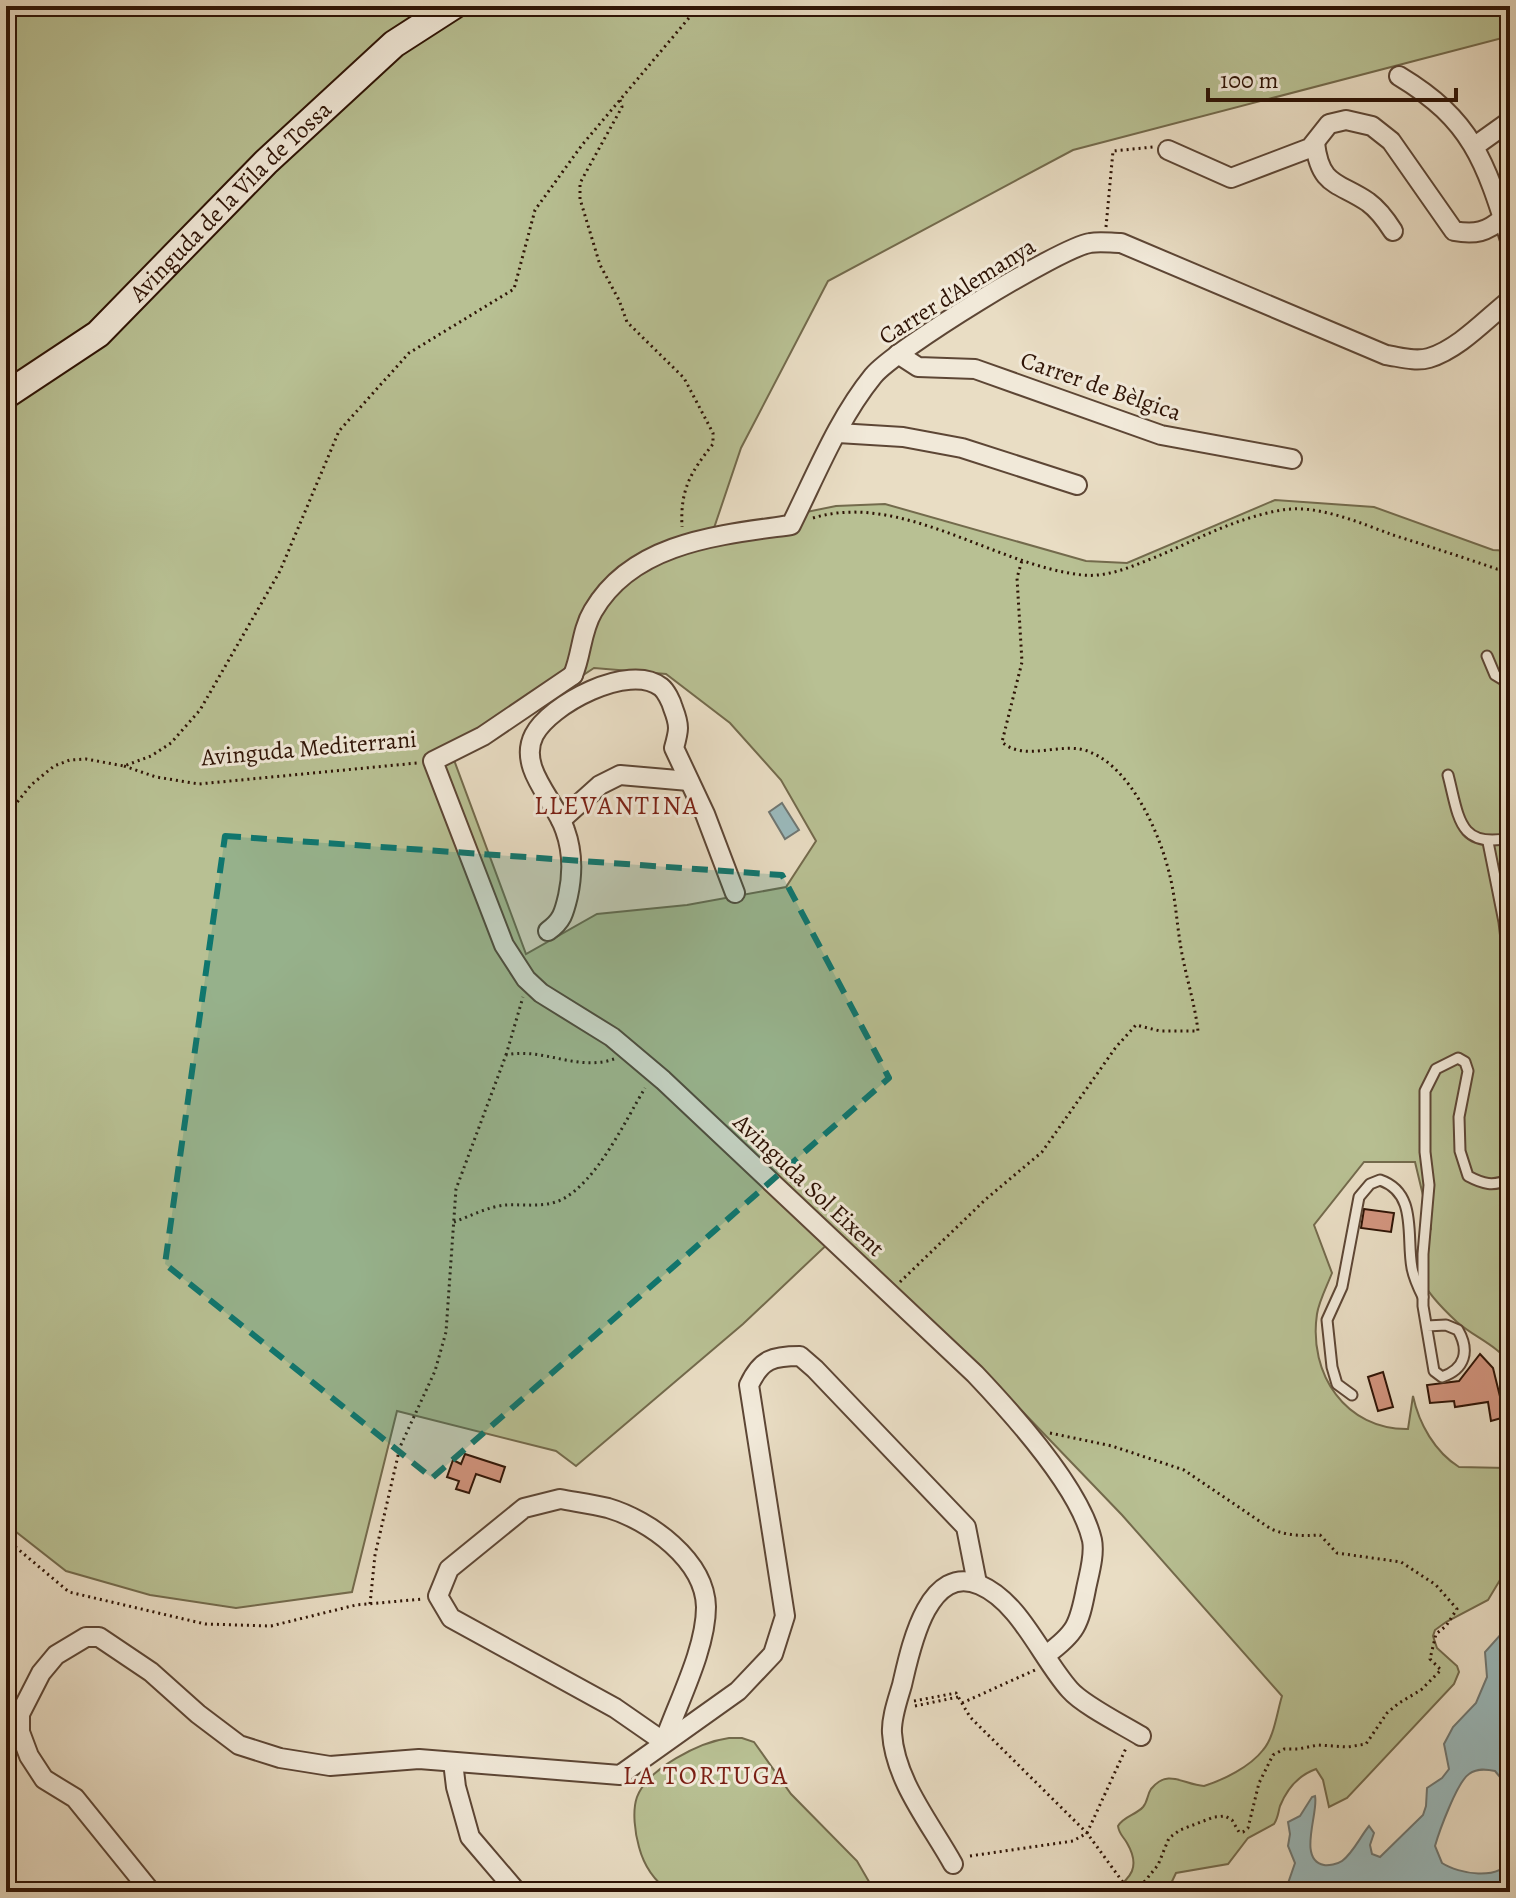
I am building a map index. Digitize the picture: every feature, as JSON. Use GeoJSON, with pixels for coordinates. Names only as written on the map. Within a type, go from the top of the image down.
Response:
{"type":"FeatureCollection","features":[{"type":"Feature","properties":{"kind":"main road","name":"Avinguda de la Vila de Tossa"},"geometry":{"type":"LineString","coordinates":[[6,395],[98,334],[266,162],[394,44],[453,6]]}},
{"type":"Feature","properties":{"kind":"street"},"geometry":{"type":"LineString","coordinates":[[1399,76],[1430,94],[1457,121],[1475,146],[1510,240]]}},
{"type":"Feature","properties":{"kind":"street"},"geometry":{"type":"LineString","coordinates":[[1168,150],[1231,178],[1310,148],[1329,124],[1346,120],[1372,126],[1391,141],[1454,231],[1470,234],[1490,230],[1503,218]]}},
{"type":"Feature","properties":{"kind":"street"},"geometry":{"type":"LineString","coordinates":[[1475,146],[1510,121]]}},
{"type":"Feature","properties":{"kind":"street"},"geometry":{"type":"LineString","coordinates":[[1315,143],[1322,169],[1329,181],[1367,202],[1381,214],[1393,231]]}},
{"type":"Feature","properties":{"kind":"street","name":"Carrer d'Alemanya"},"geometry":{"type":"LineString","coordinates":[[791,525],[838,433],[875,374],[898,354],[1062,253],[1090,243],[1121,243],[1386,355],[1412,360],[1429,358],[1453,346],[1510,300]]}},
{"type":"Feature","properties":{"kind":"street","name":"Carrer de Bèlgica"},"geometry":{"type":"LineString","coordinates":[[898,354],[918,367],[975,369],[1161,435],[1292,459]]}},
{"type":"Feature","properties":{"kind":"street"},"geometry":{"type":"LineString","coordinates":[[838,433],[903,437],[962,448],[1077,485]]}},
{"type":"Feature","properties":{"kind":"street"},"geometry":{"type":"LineString","coordinates":[[586,692],[573,675],[580,657],[583,635],[593,611],[619,576],[659,553],[711,536],[791,525]]}},
{"type":"Feature","properties":{"kind":"street","name":"Avinguda Mediterrani"},"geometry":{"type":"LineString","coordinates":[[433,761],[483,736],[573,675]]}},
{"type":"Feature","properties":{"kind":"street"},"geometry":{"type":"LineString","coordinates":[[548,931],[561,921],[572,878],[571,853],[561,820],[533,769],[530,744],[539,726],[586,692],[629,681],[639,680],[660,687],[671,701],[680,726],[674,748],[735,893]]}},
{"type":"Feature","properties":{"kind":"street","name":"Avinguda Sol Eixent"},"geometry":{"type":"LineString","coordinates":[[433,761],[504,945],[531,983],[541,993],[628,1048],[975,1374],[1022,1426],[1075,1499],[1093,1543],[1080,1620],[1066,1640],[1042,1662]]}},
{"type":"Feature","properties":{"kind":"street"},"geometry":{"type":"LineString","coordinates":[[561,820],[600,785],[620,775],[689,781]]}},
{"type":"Feature","properties":{"kind":"street"},"geometry":{"type":"LineString","coordinates":[[151,1892],[75,1798],[44,1779],[29,1756],[20,1732],[20,1714],[41,1673],[56,1655],[86,1637],[99,1637],[151,1672],[239,1745],[280,1758],[330,1766],[395,1759],[620,1775],[738,1691],[773,1654],[785,1616],[749,1385],[764,1363],[778,1356],[800,1356],[815,1369],[966,1527],[977,1583]]}},
{"type":"Feature","properties":{"kind":"street"},"geometry":{"type":"LineString","coordinates":[[560,1499],[609,1508],[657,1530],[694,1568],[706,1605],[701,1641],[664,1742],[615,1708],[451,1618],[438,1596],[449,1569],[524,1508],[560,1499]]}},
{"type":"Feature","properties":{"kind":"street"},"geometry":{"type":"LineString","coordinates":[[953,1864],[908,1788],[892,1731],[907,1661],[921,1616],[937,1594],[954,1582],[977,1583],[997,1595],[1042,1662],[1071,1691],[1138,1734]]}},
{"type":"Feature","properties":{"kind":"street"},"geometry":{"type":"LineString","coordinates":[[453,1762],[456,1787],[470,1837],[517,1892]]}},
{"type":"Feature","properties":{"kind":"lane"},"geometry":{"type":"LineString","coordinates":[[1487,656],[1495,675],[1510,684]]}},
{"type":"Feature","properties":{"kind":"lane"},"geometry":{"type":"LineString","coordinates":[[1448,775],[1463,823],[1473,838],[1488,842],[1510,838]]}},
{"type":"Feature","properties":{"kind":"lane"},"geometry":{"type":"LineString","coordinates":[[1488,842],[1504,922],[1510,973]]}},
{"type":"Feature","properties":{"kind":"lane"},"geometry":{"type":"LineString","coordinates":[[1427,1326],[1446,1325],[1458,1330],[1466,1352],[1463,1364],[1454,1373],[1442,1377],[1434,1371],[1427,1326],[1424,1300],[1423,1254],[1429,1185],[1425,1152],[1425,1091],[1432,1075],[1443,1064],[1458,1058],[1465,1062],[1468,1071],[1459,1117],[1460,1151],[1468,1176],[1482,1183],[1497,1185],[1510,1179]]}},
{"type":"Feature","properties":{"kind":"lane"},"geometry":{"type":"LineString","coordinates":[[1352,1395],[1337,1384],[1327,1320],[1342,1287],[1359,1197],[1370,1184],[1380,1180],[1394,1185],[1404,1200],[1413,1273],[1424,1300]]}},
{"type":"Feature","properties":{"kind":"path"},"geometry":{"type":"LineString","coordinates":[[124,766],[151,756],[171,743],[200,710],[280,571],[339,431],[409,353],[514,289],[535,210],[582,145],[699,6]]}},
{"type":"Feature","properties":{"kind":"path"},"geometry":{"type":"LineString","coordinates":[[620,100],[622,107],[580,183],[580,199],[600,265],[627,322],[684,378],[713,433],[713,444],[691,472],[681,504],[683,546]]}},
{"type":"Feature","properties":{"kind":"path"},"geometry":{"type":"LineString","coordinates":[[1104,243],[1113,151],[1164,145],[1168,150]]}},
{"type":"Feature","properties":{"kind":"path"},"geometry":{"type":"LineString","coordinates":[[791,525],[826,514],[859,511],[887,513],[1022,560],[1082,575],[1100,575],[1126,569],[1252,516],[1286,509],[1340,517],[1497,569],[1510,568]]}},
{"type":"Feature","properties":{"kind":"path"},"geometry":{"type":"LineString","coordinates":[[889,1293],[986,1199],[1042,1152],[1116,1047],[1136,1025],[1160,1031],[1198,1031],[1195,1004],[1177,929],[1170,877],[1155,830],[1133,792],[1114,766],[1086,750],[1028,751],[1009,748],[1002,742],[1022,662],[1017,578],[1022,560]]}},
{"type":"Feature","properties":{"kind":"path","name":"Avinguda Mediterrani"},"geometry":{"type":"LineString","coordinates":[[6,816],[31,785],[54,766],[70,760],[86,759],[124,766],[156,777],[199,784],[433,761]]}},
{"type":"Feature","properties":{"kind":"path"},"geometry":{"type":"LineString","coordinates":[[370,1604],[375,1555],[400,1447],[435,1371],[446,1332],[456,1189],[506,1055],[524,993],[531,983]]}},
{"type":"Feature","properties":{"kind":"path"},"geometry":{"type":"LineString","coordinates":[[506,1055],[526,1053],[587,1063],[609,1061],[628,1048]]}},
{"type":"Feature","properties":{"kind":"path"},"geometry":{"type":"LineString","coordinates":[[454,1222],[504,1205],[535,1206],[561,1200],[582,1184],[607,1151],[655,1073]]}},
{"type":"Feature","properties":{"kind":"path"},"geometry":{"type":"LineString","coordinates":[[1022,1426],[1112,1446],[1184,1470],[1271,1529],[1295,1537],[1320,1535],[1337,1553],[1401,1562],[1436,1585],[1457,1609],[1446,1626],[1436,1634],[1430,1659],[1441,1670],[1421,1690],[1387,1713],[1366,1744],[1348,1747],[1318,1745],[1278,1751],[1269,1759],[1259,1783],[1248,1828],[1239,1832],[1232,1820],[1225,1816],[1180,1830],[1169,1838],[1158,1865],[1136,1892]]}},
{"type":"Feature","properties":{"kind":"path"},"geometry":{"type":"LineString","coordinates":[[6,1539],[69,1592],[205,1624],[271,1626],[356,1605],[438,1596]]}},
{"type":"Feature","properties":{"kind":"path"},"geometry":{"type":"LineString","coordinates":[[962,1703],[1042,1662]]}},
{"type":"Feature","properties":{"kind":"path"},"geometry":{"type":"LineString","coordinates":[[908,1705],[956,1693],[970,1717],[1087,1833],[1130,1892]]}},
{"type":"Feature","properties":{"kind":"path"},"geometry":{"type":"LineString","coordinates":[[975,1856],[1073,1841],[1087,1833],[1138,1734]]}},
{"type":"Feature","properties":{"kind":"highlighted area"},"geometry":{"type":"Polygon","coordinates":[[[225,836],[782,875],[889,1078],[432,1478],[165,1264],[225,836]]]}},
{"type":"Feature","properties":{"kind":"green space"},"geometry":{"type":"Polygon","coordinates":[[[6,6],[1510,6],[1510,36],[1073,150],[828,281],[741,448],[713,531],[836,506],[885,504],[1086,561],[1127,563],[1275,500],[1374,507],[1493,550],[1510,551],[1510,1364],[1447,1312],[1421,1278],[1416,1254],[1421,1241],[1431,1229],[1415,1162],[1364,1162],[1314,1225],[1332,1273],[1317,1314],[1316,1336],[1325,1377],[1350,1409],[1366,1420],[1386,1427],[1408,1429],[1413,1396],[1429,1436],[1443,1454],[1459,1467],[1506,1468],[1510,1445],[1509,1565],[1488,1600],[1435,1630],[1433,1636],[1437,1648],[1457,1666],[1459,1672],[1454,1684],[1347,1798],[1329,1807],[1323,1780],[1316,1769],[1290,1788],[1274,1824],[1248,1838],[1228,1864],[1176,1873],[1167,1892],[1112,1892],[1129,1877],[1133,1865],[1131,1851],[1118,1826],[1143,1807],[1157,1783],[1176,1779],[1204,1786],[1251,1762],[1270,1739],[1282,1696],[1122,1515],[998,1386],[836,1236],[743,1324],[576,1466],[556,1451],[397,1411],[352,1592],[236,1608],[150,1595],[66,1571],[6,1524],[6,6]],[[594,668],[454,760],[526,954],[597,914],[687,905],[786,887],[816,841],[781,780],[730,723],[666,674],[594,668]]]}},
{"type":"Feature","properties":{"kind":"green space"},"geometry":{"type":"Polygon","coordinates":[[[729,1738],[754,1742],[791,1794],[857,1861],[875,1892],[670,1892],[659,1883],[641,1854],[634,1815],[637,1797],[652,1776],[676,1758],[729,1738]]]}},
{"type":"Feature","properties":{"kind":"water"},"geometry":{"type":"Polygon","coordinates":[[[782,803],[799,830],[785,839],[769,812],[782,803]]]}},
{"type":"Feature","properties":{"kind":"water"},"geometry":{"type":"Polygon","coordinates":[[[1510,1624],[1510,1789],[1495,1771],[1482,1770],[1469,1774],[1454,1797],[1435,1846],[1442,1863],[1478,1874],[1497,1871],[1510,1860],[1510,1892],[1285,1892],[1295,1863],[1288,1846],[1288,1822],[1300,1816],[1312,1797],[1315,1796],[1315,1803],[1310,1845],[1316,1861],[1324,1865],[1346,1858],[1369,1826],[1374,1833],[1370,1845],[1372,1854],[1380,1857],[1423,1815],[1427,1788],[1449,1769],[1444,1744],[1453,1727],[1476,1703],[1487,1677],[1485,1652],[1510,1624]]]}},
{"type":"Feature","properties":{"kind":"building"},"geometry":{"type":"Polygon","coordinates":[[[1364,1209],[1394,1213],[1391,1232],[1361,1228],[1364,1209]]]}},
{"type":"Feature","properties":{"kind":"building"},"geometry":{"type":"Polygon","coordinates":[[[1480,1354],[1493,1368],[1505,1417],[1491,1421],[1488,1402],[1455,1407],[1454,1401],[1430,1403],[1427,1385],[1459,1381],[1480,1354]]]}},
{"type":"Feature","properties":{"kind":"building"},"geometry":{"type":"Polygon","coordinates":[[[1383,1372],[1393,1407],[1378,1411],[1368,1377],[1383,1372]]]}},
{"type":"Feature","properties":{"kind":"building"},"geometry":{"type":"Polygon","coordinates":[[[465,1454],[505,1467],[500,1482],[476,1474],[469,1493],[456,1489],[459,1481],[447,1477],[453,1460],[461,1464],[465,1454]]]}},
{"type":"Feature","properties":{"kind":"district","name":"LLEVANTINA"},"geometry":{"type":"Point","coordinates":[617,805]}},
{"type":"Feature","properties":{"kind":"district","name":"LA TORTUGA"},"geometry":{"type":"Point","coordinates":[706,1775]}}]}
